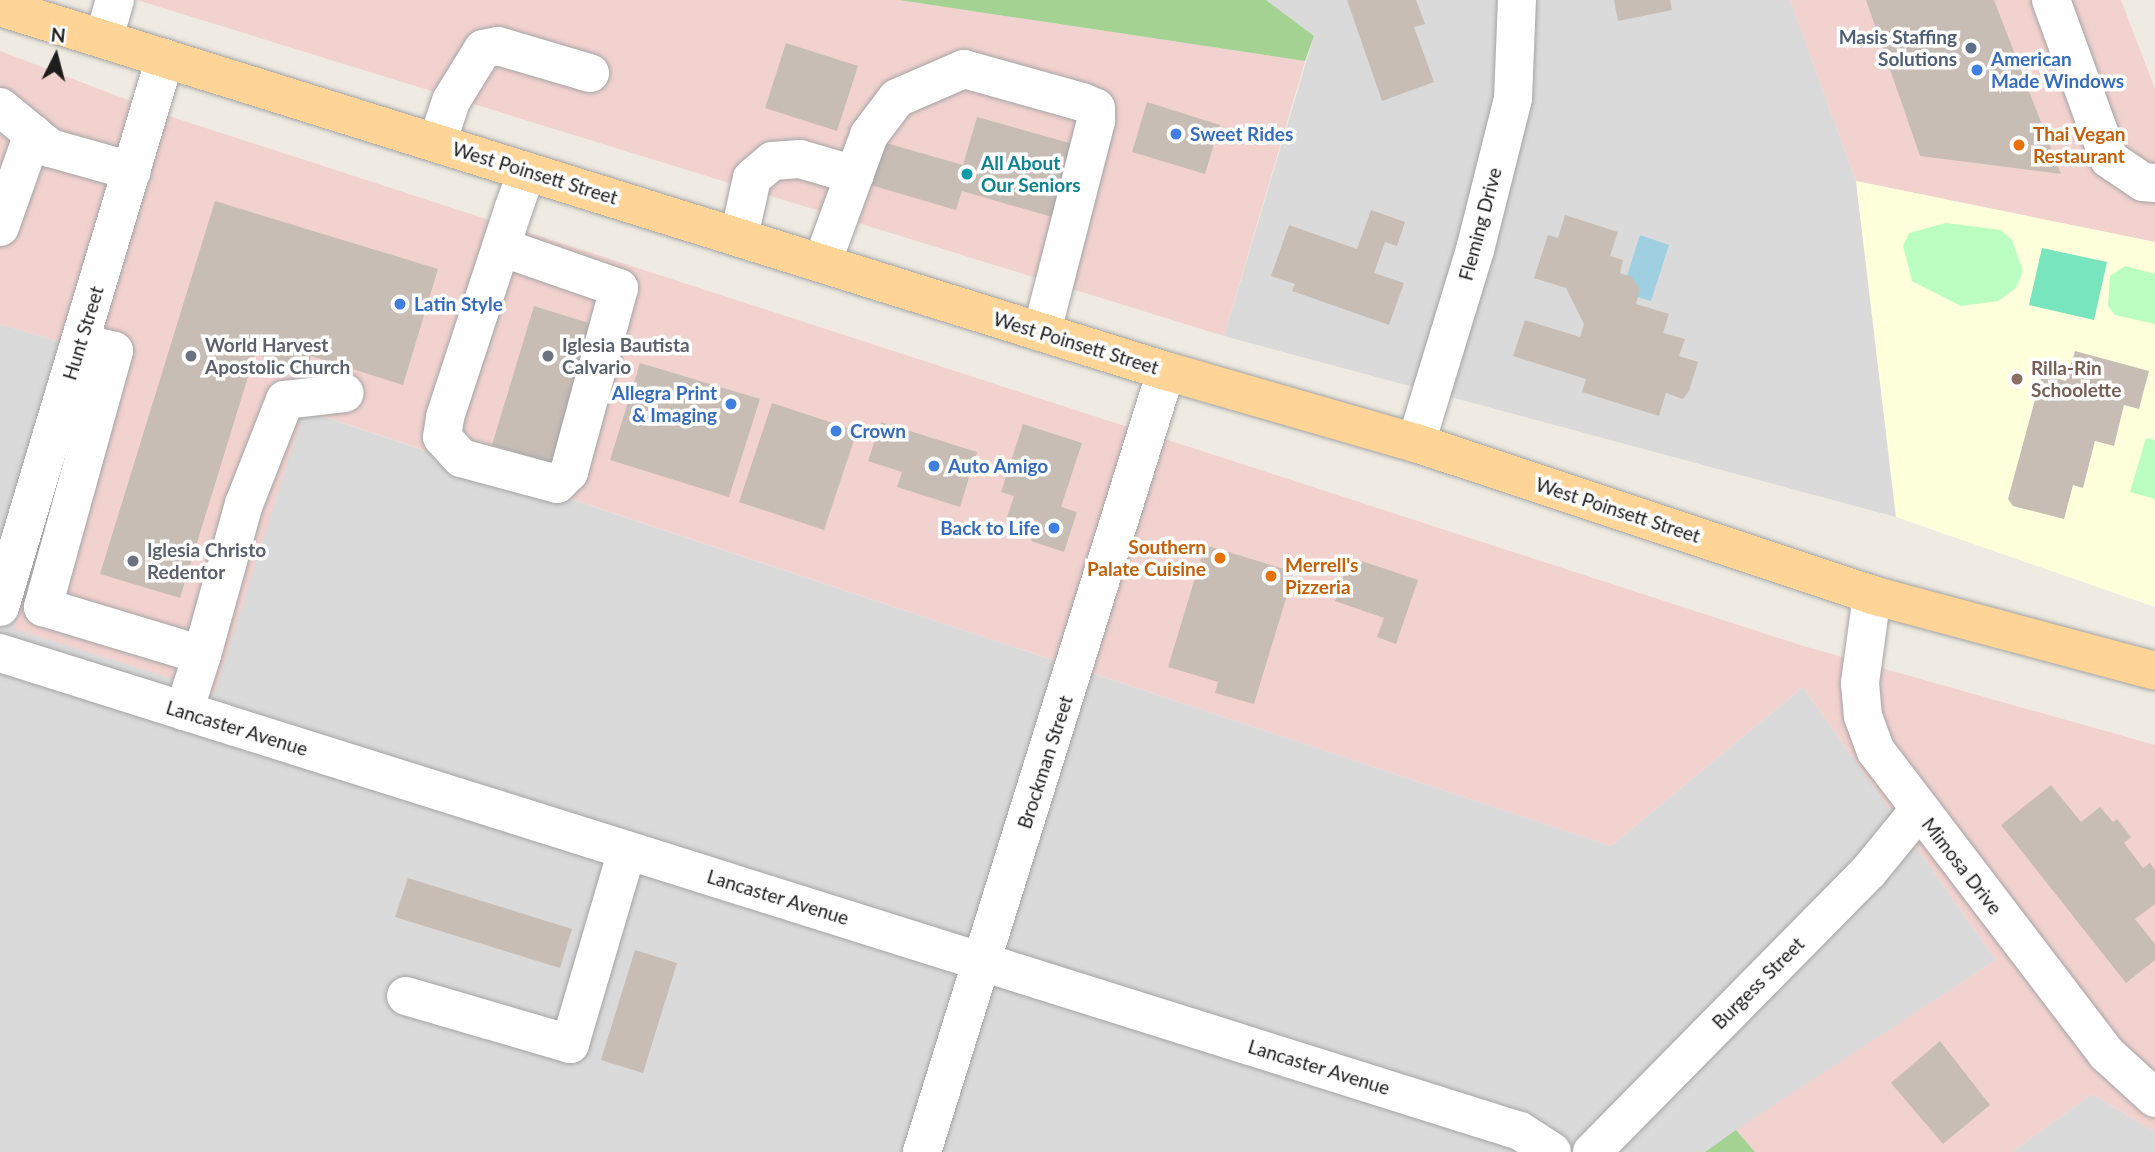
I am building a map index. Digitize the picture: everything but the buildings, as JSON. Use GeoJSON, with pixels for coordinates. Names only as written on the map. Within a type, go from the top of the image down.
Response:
{"type":"FeatureCollection","features":[{"type":"Feature","properties":{"kind":"main road","name":"West Poinsett Street"},"geometry":{"type":"LineString","coordinates":[[0,7],[1166,372],[1416,443],[1872,595],[2155,671]]}},
{"type":"Feature","properties":{"kind":"street"},"geometry":{"type":"LineString","coordinates":[[104,38],[115,0]]}},
{"type":"Feature","properties":{"kind":"street","name":"Fleming Drive"},"geometry":{"type":"LineString","coordinates":[[1416,443],[1475,250],[1513,99],[1517,0]]}},
{"type":"Feature","properties":{"kind":"street"},"geometry":{"type":"LineString","coordinates":[[2051,0],[2109,159],[2155,183]]}},
{"type":"Feature","properties":{"kind":"street"},"geometry":{"type":"LineString","coordinates":[[437,142],[451,102],[482,49],[498,46],[590,73]]}},
{"type":"Feature","properties":{"kind":"street","name":"Hunt Street"},"geometry":{"type":"LineString","coordinates":[[0,607],[165,58]]}},
{"type":"Feature","properties":{"kind":"street"},"geometry":{"type":"LineString","coordinates":[[822,263],[869,135],[897,98],[964,69],[1096,108],[1042,332]]}},
{"type":"Feature","properties":{"kind":"street"},"geometry":{"type":"LineString","coordinates":[[0,107],[50,148],[132,171]]}},
{"type":"Feature","properties":{"kind":"street"},"geometry":{"type":"LineString","coordinates":[[0,227],[33,134]]}},
{"type":"Feature","properties":{"kind":"street"},"geometry":{"type":"LineString","coordinates":[[739,237],[752,178],[772,161],[800,159],[855,175]]}},
{"type":"Feature","properties":{"kind":"street"},"geometry":{"type":"LineString","coordinates":[[501,247],[619,288],[569,472],[557,484],[461,458],[442,437],[501,247],[527,171]]}},
{"type":"Feature","properties":{"kind":"street"},"geometry":{"type":"LineString","coordinates":[[80,343],[114,351],[43,607],[202,655]]}},
{"type":"Feature","properties":{"kind":"street","name":"Brockman Street"},"geometry":{"type":"LineString","coordinates":[[922,1152],[1166,372]]}},
{"type":"Feature","properties":{"kind":"street"},"geometry":{"type":"LineString","coordinates":[[184,711],[244,504],[285,400],[345,393]]}},
{"type":"Feature","properties":{"kind":"street","name":"Mimosa Drive"},"geometry":{"type":"LineString","coordinates":[[1872,595],[1860,683],[1863,716],[1876,751],[2107,1054],[2155,1098]]}},
{"type":"Feature","properties":{"kind":"street","name":"Lancaster Avenue"},"geometry":{"type":"LineString","coordinates":[[0,653],[1520,1131],[1552,1152]]}},
{"type":"Feature","properties":{"kind":"street","name":"Burgess Street"},"geometry":{"type":"LineString","coordinates":[[1592,1152],[1869,871],[1919,810]]}},
{"type":"Feature","properties":{"kind":"street"},"geometry":{"type":"LineString","coordinates":[[406,996],[570,1044],[627,850]]}},
{"type":"Feature","properties":{"kind":"shaded area"},"geometry":{"type":"Polygon","coordinates":[[[137,0],[899,0],[1305,61],[1224,336],[137,0]]]}},
{"type":"Feature","properties":{"kind":"shaded area"},"geometry":{"type":"Polygon","coordinates":[[[1266,0],[1790,0],[1856,181],[1896,517],[1224,336],[1314,36],[1266,0]]]}},
{"type":"Feature","properties":{"kind":"shaded area"},"geometry":{"type":"Polygon","coordinates":[[[1790,0],[2121,0],[2155,89],[2155,242],[1856,181],[1790,0]]]}},
{"type":"Feature","properties":{"kind":"shaded area"},"geometry":{"type":"Polygon","coordinates":[[[0,51],[175,118],[1800,645],[2155,745],[2155,1132],[2092,1094],[2012,1152],[1755,1152],[1736,1130],[1996,960],[1803,687],[1611,846],[304,410],[215,692],[14,629],[100,354],[0,324],[0,51]]]}},
{"type":"Feature","properties":{"kind":"shaded area","name":"Rilla-Rin Schoolette"},"geometry":{"type":"Polygon","coordinates":[[[1856,181],[2155,242],[2155,607],[1896,517],[1856,181]]]}},
{"type":"Feature","properties":{"kind":"shaded area"},"geometry":{"type":"Polygon","coordinates":[[[0,324],[100,354],[14,629],[303,410],[1611,846],[1803,687],[1996,960],[1705,1152],[0,1152],[0,324]]]}},
{"type":"Feature","properties":{"kind":"shaded area"},"geometry":{"type":"Polygon","coordinates":[[[2092,1094],[2155,1132],[2155,1152],[2012,1152],[2092,1094]]]}},
{"type":"Feature","properties":{"kind":"green space"},"geometry":{"type":"Polygon","coordinates":[[[899,0],[1266,0],[1314,36],[1305,61],[899,0]]]}},
{"type":"Feature","properties":{"kind":"green space"},"geometry":{"type":"Polygon","coordinates":[[[1946,223],[2001,230],[2012,240],[2023,271],[2016,288],[1998,301],[1961,306],[1912,281],[1903,246],[1909,233],[1946,223]]]}},
{"type":"Feature","properties":{"kind":"green space"},"geometry":{"type":"Polygon","coordinates":[[[2042,248],[2107,262],[2094,320],[2029,305],[2042,248]]]}},
{"type":"Feature","properties":{"kind":"green space"},"geometry":{"type":"Polygon","coordinates":[[[2125,266],[2155,274],[2155,324],[2115,315],[2108,306],[2110,276],[2125,266]]]}},
{"type":"Feature","properties":{"kind":"green space"},"geometry":{"type":"Polygon","coordinates":[[[2146,438],[2155,440],[2155,499],[2130,492],[2146,438]]]}},
{"type":"Feature","properties":{"kind":"green space"},"geometry":{"type":"Polygon","coordinates":[[[1736,1130],[1755,1152],[1705,1152],[1736,1130]]]}},
{"type":"Feature","properties":{"kind":"water"},"geometry":{"type":"Polygon","coordinates":[[[1640,235],[1669,245],[1651,301],[1638,297],[1627,276],[1640,235]]]}},
{"type":"Feature","properties":{"kind":"place","name":"Masis Staffing Solutions"},"geometry":{"type":"Point","coordinates":[1971,48]}},
{"type":"Feature","properties":{"kind":"place","name":"American Made Windows"},"geometry":{"type":"Point","coordinates":[1977,70]}},
{"type":"Feature","properties":{"kind":"place","name":"Sweet Rides"},"geometry":{"type":"Point","coordinates":[1176,134]}},
{"type":"Feature","properties":{"kind":"place","name":"Thai Vegan Restaurant"},"geometry":{"type":"Point","coordinates":[2019,145]}},
{"type":"Feature","properties":{"kind":"place","name":"All About Our Seniors"},"geometry":{"type":"Point","coordinates":[967,174]}},
{"type":"Feature","properties":{"kind":"place","name":"Latin Style"},"geometry":{"type":"Point","coordinates":[400,304]}},
{"type":"Feature","properties":{"kind":"place","name":"World Harvest Apostolic Church"},"geometry":{"type":"Point","coordinates":[191,356]}},
{"type":"Feature","properties":{"kind":"place","name":"Iglesia Bautista Calvario"},"geometry":{"type":"Point","coordinates":[548,356]}},
{"type":"Feature","properties":{"kind":"place","name":"Rilla-Rin Schoolette"},"geometry":{"type":"Point","coordinates":[2017,379]}},
{"type":"Feature","properties":{"kind":"place","name":"Allegra Print & Imaging"},"geometry":{"type":"Point","coordinates":[731,404]}},
{"type":"Feature","properties":{"kind":"place","name":"Crown"},"geometry":{"type":"Point","coordinates":[836,431]}},
{"type":"Feature","properties":{"kind":"place","name":"Auto Amigo"},"geometry":{"type":"Point","coordinates":[934,466]}},
{"type":"Feature","properties":{"kind":"place","name":"Back to Life"},"geometry":{"type":"Point","coordinates":[1054,528]}},
{"type":"Feature","properties":{"kind":"place","name":"Southern Palate Cuisine"},"geometry":{"type":"Point","coordinates":[1220,558]}},
{"type":"Feature","properties":{"kind":"place","name":"Iglesia Christo Redentor"},"geometry":{"type":"Point","coordinates":[133,561]}},
{"type":"Feature","properties":{"kind":"place","name":"Merrell's Pizzeria"},"geometry":{"type":"Point","coordinates":[1271,576]}}]}
